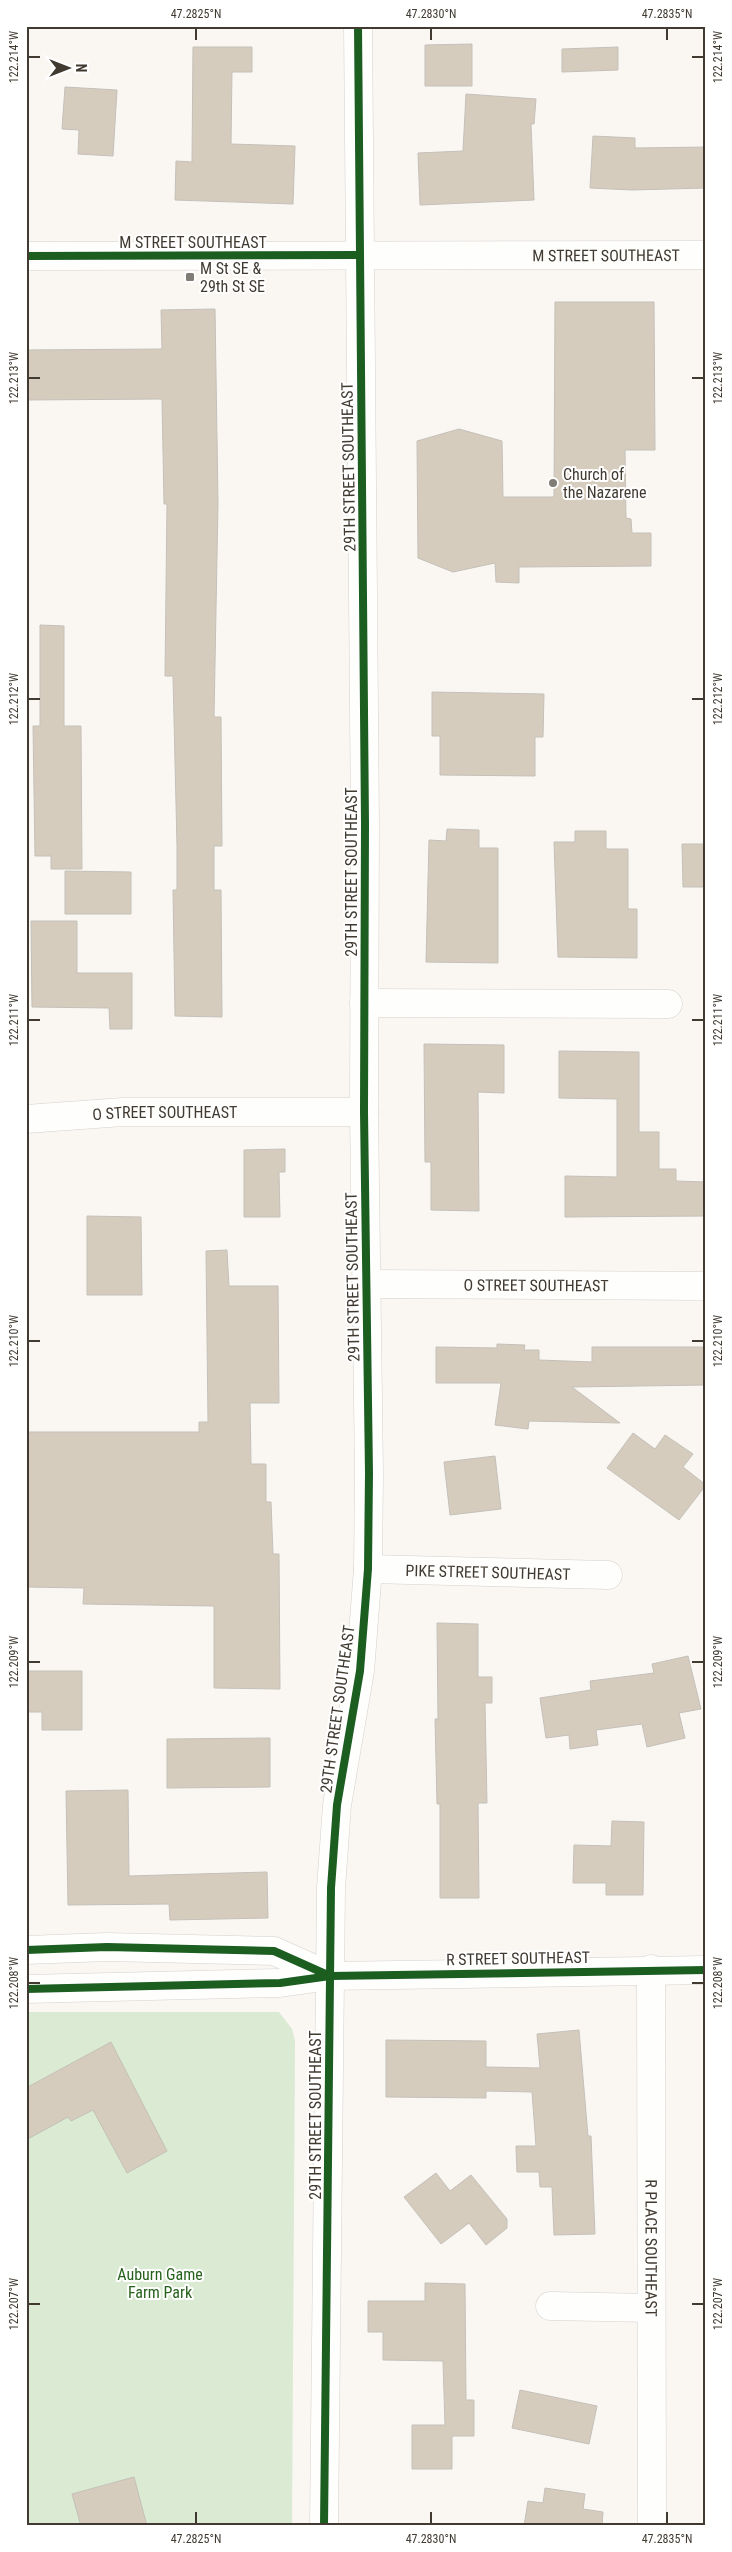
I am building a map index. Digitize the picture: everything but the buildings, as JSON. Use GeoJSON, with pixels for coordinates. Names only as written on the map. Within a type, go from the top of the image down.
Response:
{"type":"FeatureCollection","features":[{"type":"Feature","properties":{"kind":"street","name":"29TH STREET SOUTHEAST"},"geometry":{"type":"LineString","coordinates":[[324,2526],[331,1888],[336,1805],[360,1671],[368,1569],[369,1473],[364,1112],[365,824],[358,26]]}},
{"type":"Feature","properties":{"kind":"street","name":"M STREET SOUTHEAST"},"geometry":{"type":"LineString","coordinates":[[26,256],[706,255]]}},
{"type":"Feature","properties":{"kind":"street"},"geometry":{"type":"LineString","coordinates":[[364,1004],[668,1004]]}},
{"type":"Feature","properties":{"kind":"street","name":"O STREET SOUTHEAST"},"geometry":{"type":"LineString","coordinates":[[26,1119],[123,1112],[364,1112]]}},
{"type":"Feature","properties":{"kind":"street","name":"O STREET SOUTHEAST"},"geometry":{"type":"LineString","coordinates":[[366,1284],[706,1286]]}},
{"type":"Feature","properties":{"kind":"street","name":"PIKE STREET SOUTHEAST"},"geometry":{"type":"LineString","coordinates":[[368,1569],[608,1576]]}},
{"type":"Feature","properties":{"kind":"street","name":"R STREET SOUTHEAST"},"geometry":{"type":"LineString","coordinates":[[26,1950],[107,1948],[274,1951],[330,1976]]}},
{"type":"Feature","properties":{"kind":"street","name":"R STREET SOUTHEAST"},"geometry":{"type":"LineString","coordinates":[[26,1989],[271,1983],[330,1976],[651,1969],[706,1970]]}},
{"type":"Feature","properties":{"kind":"street","name":"R PLACE SOUTHEAST"},"geometry":{"type":"LineString","coordinates":[[651,1969],[652,2526]]}},
{"type":"Feature","properties":{"kind":"street"},"geometry":{"type":"LineString","coordinates":[[550,2306],[651,2308]]}},
{"type":"Feature","properties":{"kind":"green space","name":"Auburn Game Farm Park"},"geometry":{"type":"Polygon","coordinates":[[[26,2012],[279,2012],[292,2029],[295,2041],[292,2526],[26,2526],[26,2012]]]}},
{"type":"Feature","properties":{"kind":"cycle path"},"geometry":{"type":"LineString","coordinates":[[324,2526],[331,1888],[337,1805],[360,1671],[368,1569],[369,1473],[364,1112],[365,824],[358,26]]}},
{"type":"Feature","properties":{"kind":"cycle path"},"geometry":{"type":"LineString","coordinates":[[26,256],[359,255]]}},
{"type":"Feature","properties":{"kind":"cycle path"},"geometry":{"type":"LineString","coordinates":[[26,1950],[107,1947],[274,1951],[330,1976]]}},
{"type":"Feature","properties":{"kind":"cycle path"},"geometry":{"type":"LineString","coordinates":[[26,1989],[280,1983],[330,1976],[706,1970]]}},
{"type":"Feature","properties":{"kind":"place","name":"M St SE & 29th St SE"},"geometry":{"type":"Point","coordinates":[190,277]}},
{"type":"Feature","properties":{"kind":"place","name":"Church of the Nazarene"},"geometry":{"type":"Point","coordinates":[553,483]}}]}
